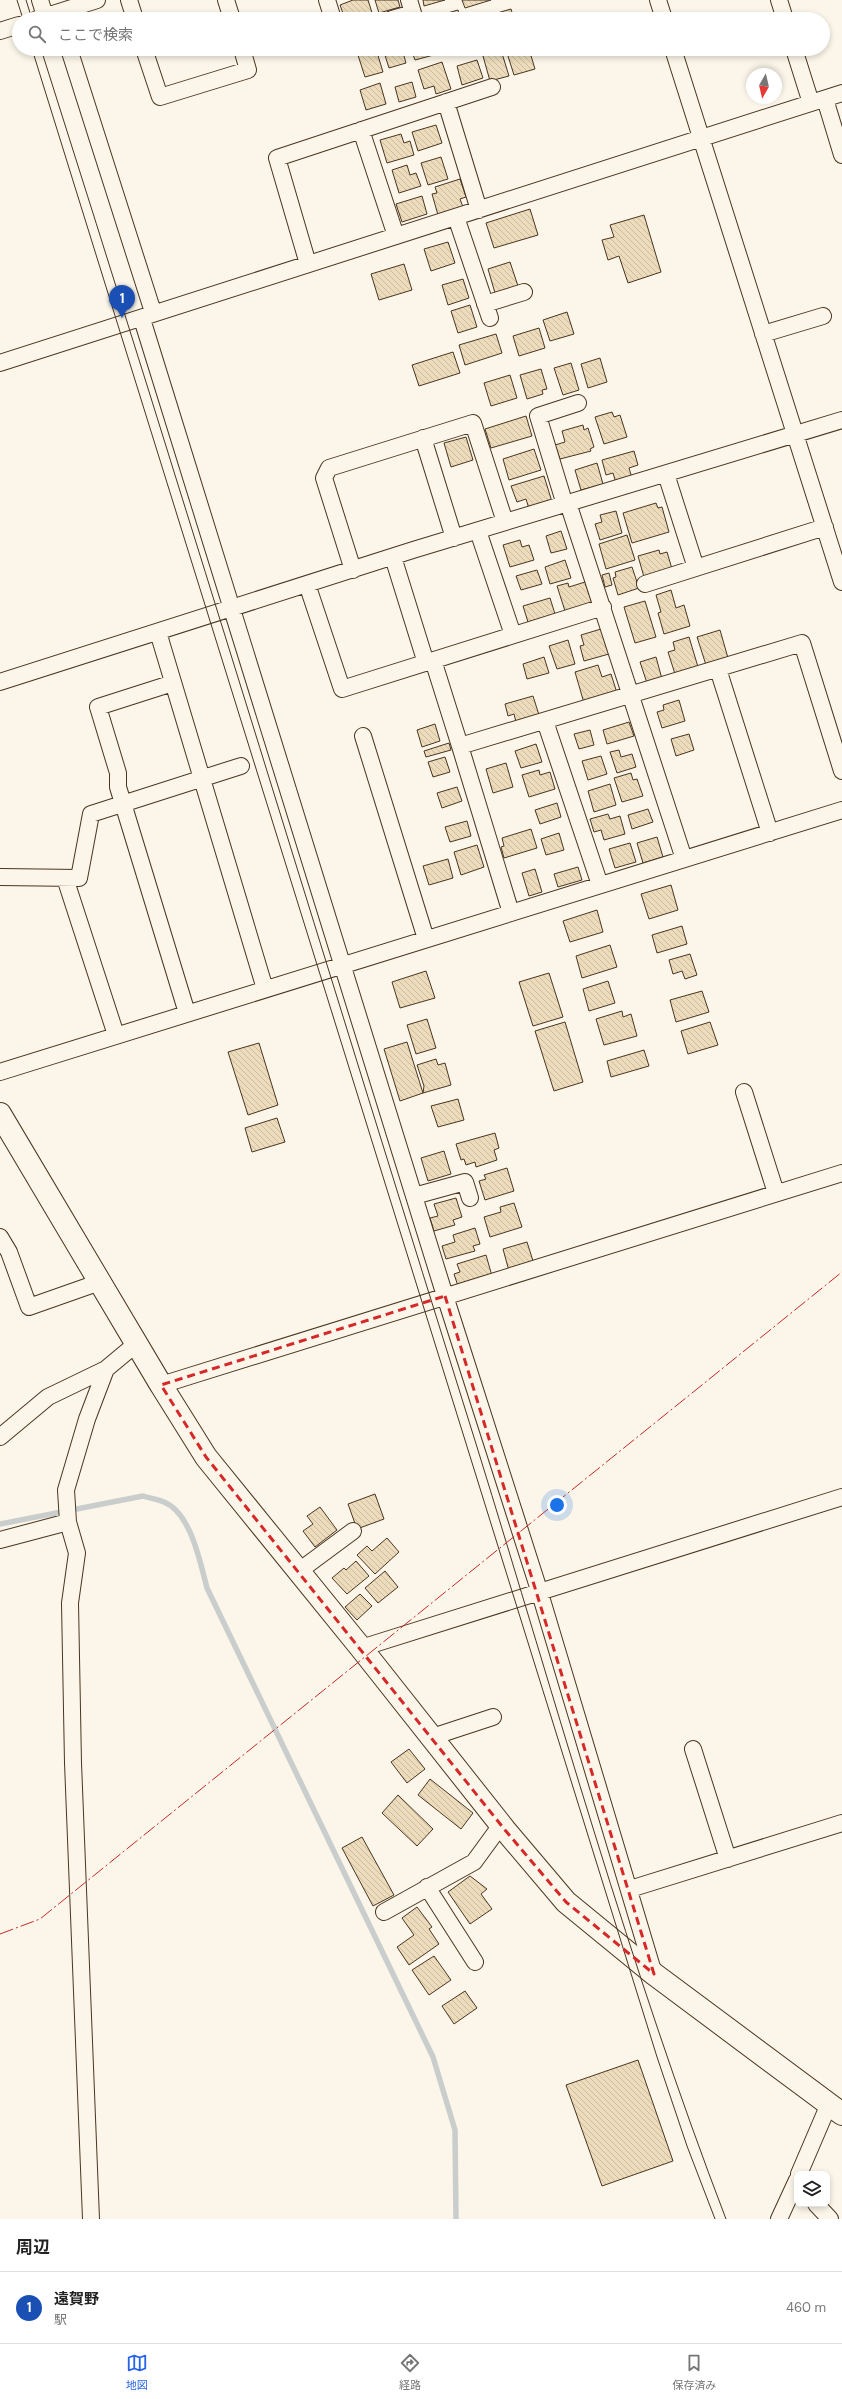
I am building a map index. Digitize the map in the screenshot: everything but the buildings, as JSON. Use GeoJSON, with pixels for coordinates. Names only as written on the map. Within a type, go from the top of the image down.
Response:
{"type":"FeatureCollection","features":[{"type":"Feature","properties":{"kind":"street"},"geometry":{"type":"LineString","coordinates":[[40,0],[46,12]]}},
{"type":"Feature","properties":{"kind":"street"},"geometry":{"type":"LineString","coordinates":[[63,12],[97,0]]}},
{"type":"Feature","properties":{"kind":"street"},"geometry":{"type":"LineString","coordinates":[[129,0],[133,12]]}},
{"type":"Feature","properties":{"kind":"street"},"geometry":{"type":"LineString","coordinates":[[226,0],[230,12]]}},
{"type":"Feature","properties":{"kind":"street"},"geometry":{"type":"LineString","coordinates":[[327,0],[331,12]]}},
{"type":"Feature","properties":{"kind":"street"},"geometry":{"type":"LineString","coordinates":[[409,0],[413,12]]}},
{"type":"Feature","properties":{"kind":"street"},"geometry":{"type":"LineString","coordinates":[[658,0],[662,12]]}},
{"type":"Feature","properties":{"kind":"street"},"geometry":{"type":"LineString","coordinates":[[779,0],[783,12]]}},
{"type":"Feature","properties":{"kind":"street"},"geometry":{"type":"LineString","coordinates":[[0,31],[12,27]]}},
{"type":"Feature","properties":{"kind":"street"},"geometry":{"type":"LineString","coordinates":[[70,56],[148,316],[154,365],[233,608],[445,1296],[539,1590],[654,1974]]}},
{"type":"Feature","properties":{"kind":"street"},"geometry":{"type":"LineString","coordinates":[[146,56],[160,97],[248,70],[244,56]]}},
{"type":"Feature","properties":{"kind":"street"},"geometry":{"type":"LineString","coordinates":[[676,56],[842,582]]}},
{"type":"Feature","properties":{"kind":"street"},"geometry":{"type":"LineString","coordinates":[[797,56],[842,155]]}},
{"type":"Feature","properties":{"kind":"street"},"geometry":{"type":"LineString","coordinates":[[308,264],[276,158],[492,87]]}},
{"type":"Feature","properties":{"kind":"street"},"geometry":{"type":"LineString","coordinates":[[0,363],[702,140],[842,93]]}},
{"type":"Feature","properties":{"kind":"street"},"geometry":{"type":"LineString","coordinates":[[446,102],[479,210]]}},
{"type":"Feature","properties":{"kind":"street"},"geometry":{"type":"LineString","coordinates":[[361,130],[396,236]]}},
{"type":"Feature","properties":{"kind":"street"},"geometry":{"type":"LineString","coordinates":[[456,217],[487,311],[524,292]]}},
{"type":"Feature","properties":{"kind":"street"},"geometry":{"type":"LineString","coordinates":[[764,334],[823,316]]}},
{"type":"Feature","properties":{"kind":"street"},"geometry":{"type":"LineString","coordinates":[[578,403],[538,416],[632,695],[684,859]]}},
{"type":"Feature","properties":{"kind":"street"},"geometry":{"type":"LineString","coordinates":[[0,682],[505,522],[842,420]]}},
{"type":"Feature","properties":{"kind":"street"},"geometry":{"type":"LineString","coordinates":[[353,570],[324,478],[329,468],[423,438],[473,423],[505,522]]}},
{"type":"Feature","properties":{"kind":"street"},"geometry":{"type":"LineString","coordinates":[[423,438],[454,538]]}},
{"type":"Feature","properties":{"kind":"street"},"geometry":{"type":"LineString","coordinates":[[666,474],[696,568]]}},
{"type":"Feature","properties":{"kind":"street"},"geometry":{"type":"LineString","coordinates":[[645,584],[825,527]]}},
{"type":"Feature","properties":{"kind":"street"},"geometry":{"type":"LineString","coordinates":[[478,531],[512,635]]}},
{"type":"Feature","properties":{"kind":"street"},"geometry":{"type":"LineString","coordinates":[[393,557],[460,746],[511,913]]}},
{"type":"Feature","properties":{"kind":"street"},"geometry":{"type":"LineString","coordinates":[[307,584],[342,689],[602,607]]}},
{"type":"Feature","properties":{"kind":"street"},"geometry":{"type":"LineString","coordinates":[[158,632],[265,989]]}},
{"type":"Feature","properties":{"kind":"street"},"geometry":{"type":"LineString","coordinates":[[460,746],[802,643],[842,771]]}},
{"type":"Feature","properties":{"kind":"street"},"geometry":{"type":"LineString","coordinates":[[718,669],[770,833]]}},
{"type":"Feature","properties":{"kind":"street"},"geometry":{"type":"LineString","coordinates":[[173,683],[98,707],[118,773],[118,787],[187,1013]]}},
{"type":"Feature","properties":{"kind":"street"},"geometry":{"type":"LineString","coordinates":[[546,721],[600,885]]}},
{"type":"Feature","properties":{"kind":"street"},"geometry":{"type":"LineString","coordinates":[[363,736],[426,939]]}},
{"type":"Feature","properties":{"kind":"street"},"geometry":{"type":"LineString","coordinates":[[0,877],[79,878],[91,814],[241,766]]}},
{"type":"Feature","properties":{"kind":"street"},"geometry":{"type":"LineString","coordinates":[[0,1072],[842,810]]}},
{"type":"Feature","properties":{"kind":"street"},"geometry":{"type":"LineString","coordinates":[[65,878],[116,1035]]}},
{"type":"Feature","properties":{"kind":"street"},"geometry":{"type":"LineString","coordinates":[[744,1092],[776,1193]]}},
{"type":"Feature","properties":{"kind":"street"},"geometry":{"type":"LineString","coordinates":[[0,1114],[160,1385],[206,1457],[361,1648],[501,1825],[566,1902],[654,1974],[835,2109],[802,2171]]}},
{"type":"Feature","properties":{"kind":"street"},"geometry":{"type":"LineString","coordinates":[[160,1385],[842,1173]]}},
{"type":"Feature","properties":{"kind":"street"},"geometry":{"type":"LineString","coordinates":[[414,1196],[464,1182],[470,1198]]}},
{"type":"Feature","properties":{"kind":"street"},"geometry":{"type":"LineString","coordinates":[[0,1237],[9,1252],[29,1307],[100,1282]]}},
{"type":"Feature","properties":{"kind":"street"},"geometry":{"type":"LineString","coordinates":[[0,1437],[48,1397],[106,1369],[136,1344]]}},
{"type":"Feature","properties":{"kind":"street"},"geometry":{"type":"LineString","coordinates":[[91,2219],[73,1763],[70,1603],[77,1554],[68,1516],[66,1490],[87,1419],[106,1369]]}},
{"type":"Feature","properties":{"kind":"street"},"geometry":{"type":"LineString","coordinates":[[361,1648],[539,1590],[842,1497]]}},
{"type":"Feature","properties":{"kind":"street"},"geometry":{"type":"LineString","coordinates":[[0,1540],[68,1516]]}},
{"type":"Feature","properties":{"kind":"street"},"geometry":{"type":"LineString","coordinates":[[299,1571],[353,1531]]}},
{"type":"Feature","properties":{"kind":"street"},"geometry":{"type":"LineString","coordinates":[[432,1737],[493,1717]]}},
{"type":"Feature","properties":{"kind":"street"},"geometry":{"type":"LineString","coordinates":[[693,1749],[728,1859]]}},
{"type":"Feature","properties":{"kind":"street"},"geometry":{"type":"LineString","coordinates":[[630,1890],[842,1823]]}},
{"type":"Feature","properties":{"kind":"street"},"geometry":{"type":"LineString","coordinates":[[384,1912],[474,1862],[501,1825]]}},
{"type":"Feature","properties":{"kind":"street"},"geometry":{"type":"LineString","coordinates":[[427,1887],[474,1962]]}},
{"type":"Feature","properties":{"kind":"street"},"geometry":{"type":"LineString","coordinates":[[779,2219],[794,2186]]}},
{"type":"Feature","properties":{"kind":"street"},"geometry":{"type":"LineString","coordinates":[[819,2207],[830,2219]]}},
{"type":"Feature","properties":{"kind":"highlighted area"},"geometry":{"type":"Polygon","coordinates":[[[445,1296],[654,1974],[566,1902],[505,1830],[206,1457],[161,1385],[445,1296]]]}},
{"type":"Feature","properties":{"kind":"waterway"},"geometry":{"type":"LineString","coordinates":[[0,1524],[143,1496],[164,1502],[181,1516],[193,1539],[207,1588],[433,2057],[455,2130],[456,2219]]}},
{"type":"Feature","properties":{"kind":"tram line"},"geometry":{"type":"LineString","coordinates":[[17,0],[21,12]]}},
{"type":"Feature","properties":{"kind":"tram line"},"geometry":{"type":"LineString","coordinates":[[26,0],[30,12]]}},
{"type":"Feature","properties":{"kind":"tram line"},"geometry":{"type":"LineString","coordinates":[[34,56],[657,2057],[687,2146],[715,2219]]}},
{"type":"Feature","properties":{"kind":"tram line"},"geometry":{"type":"LineString","coordinates":[[43,56],[477,1447],[595,1835],[657,2028],[726,2219]]}},
{"type":"Feature","properties":{"kind":"power"},"geometry":{"type":"LineString","coordinates":[[0,1934],[40,1919],[842,1272]]}},
{"type":"Feature","properties":{"kind":"place","name":"遠賀野"},"geometry":{"type":"Point","coordinates":[122,318]}}]}
